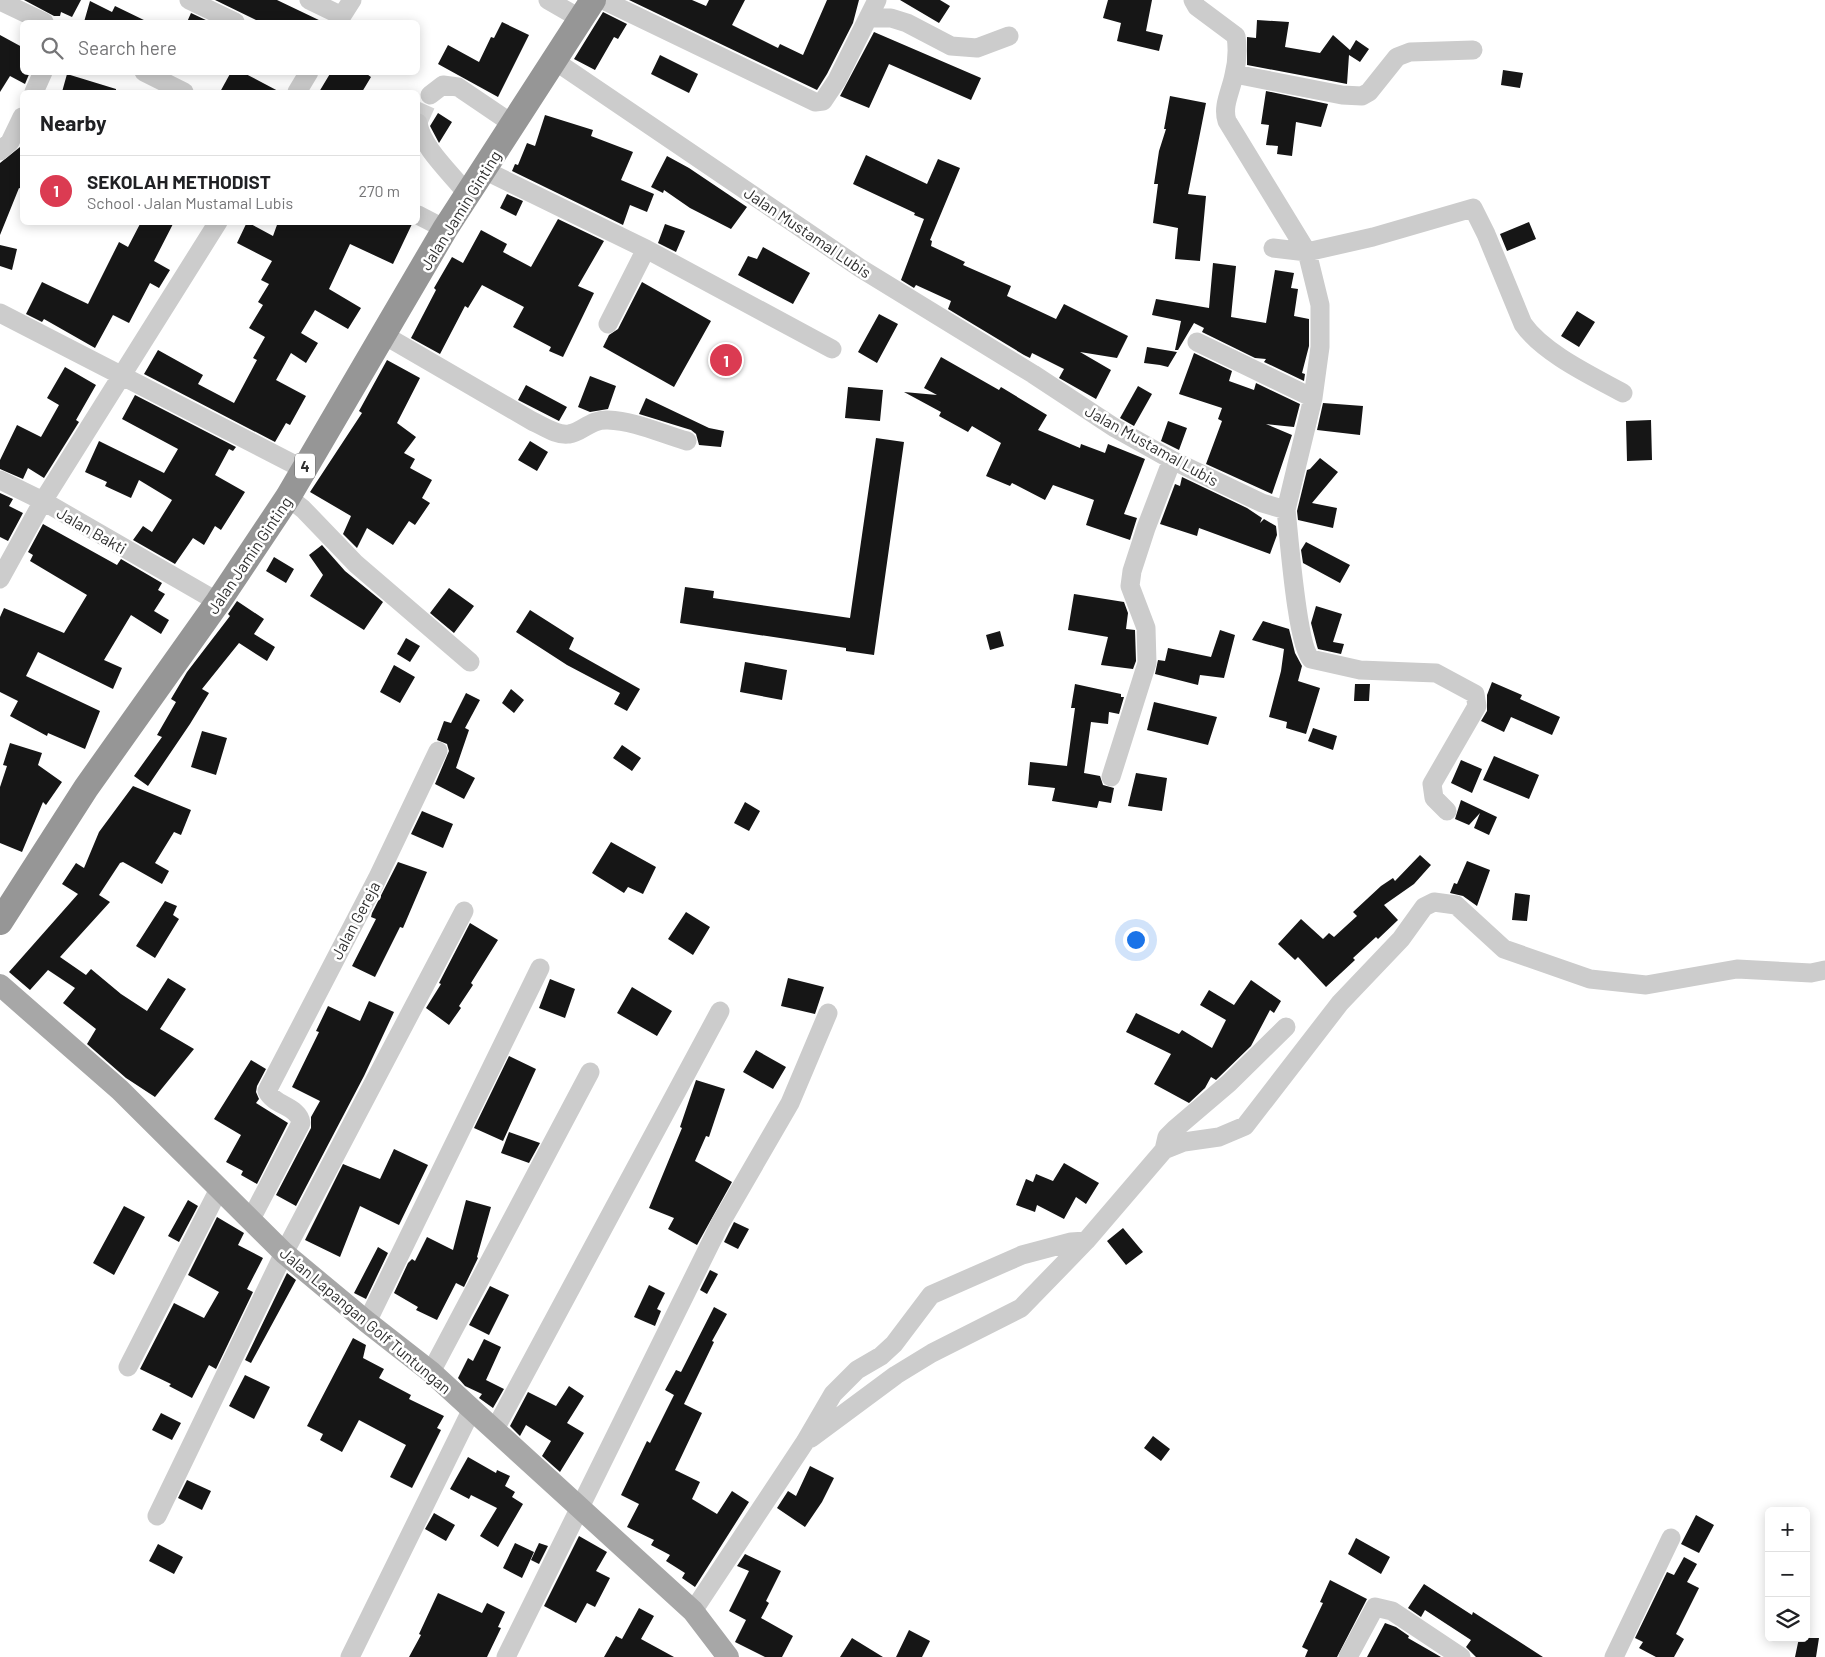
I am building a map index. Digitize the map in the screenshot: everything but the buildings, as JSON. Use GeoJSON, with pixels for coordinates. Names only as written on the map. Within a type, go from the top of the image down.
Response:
{"type":"FeatureCollection","features":[{"type":"Feature","properties":{"kind":"highway","name":"Jalan Jamin Ginting"},"geometry":{"type":"LineString","coordinates":[[0,922],[86,788],[218,602],[288,497],[445,229],[514,125],[587,9]]}},
{"type":"Feature","properties":{"kind":"main road","name":"Jalan Lapangan Golf Tuntungan"},"geometry":{"type":"LineString","coordinates":[[2,992],[120,1090],[284,1253],[431,1372],[693,1611],[728,1657]]}},
{"type":"Feature","properties":{"kind":"street"},"geometry":{"type":"LineString","coordinates":[[189,0],[231,20]]}},
{"type":"Feature","properties":{"kind":"street"},"geometry":{"type":"LineString","coordinates":[[309,0],[344,13]]}},
{"type":"Feature","properties":{"kind":"street"},"geometry":{"type":"LineString","coordinates":[[548,0],[587,9]]}},
{"type":"Feature","properties":{"kind":"street"},"geometry":{"type":"LineString","coordinates":[[604,0],[815,102],[823,100],[834,86],[877,0]]}},
{"type":"Feature","properties":{"kind":"street"},"geometry":{"type":"LineString","coordinates":[[1193,0],[1197,7],[1236,36],[1238,46],[1235,74],[1224,112],[1227,121],[1307,252],[1320,305],[1321,326],[1313,398],[1286,510],[1300,622],[1307,655],[1311,659],[1360,670],[1436,673],[1475,694],[1477,706],[1432,784],[1434,798],[1447,811]]}},
{"type":"Feature","properties":{"kind":"street"},"geometry":{"type":"LineString","coordinates":[[0,1],[40,20]]}},
{"type":"Feature","properties":{"kind":"street"},"geometry":{"type":"LineString","coordinates":[[868,18],[891,18],[907,23],[951,46],[977,48],[1009,36]]}},
{"type":"Feature","properties":{"kind":"street"},"geometry":{"type":"LineString","coordinates":[[1235,74],[1294,87],[1342,95],[1362,96],[1369,92],[1397,57],[1410,52],[1473,50]]}},
{"type":"Feature","properties":{"kind":"street","name":"Jalan Mustamal Lubis"},"geometry":{"type":"LineString","coordinates":[[555,61],[860,268],[1033,374],[1115,428],[1172,460],[1262,503],[1286,510]]}},
{"type":"Feature","properties":{"kind":"street"},"geometry":{"type":"LineString","coordinates":[[35,90],[42,75]]}},
{"type":"Feature","properties":{"kind":"street"},"geometry":{"type":"LineString","coordinates":[[150,75],[180,90]]}},
{"type":"Feature","properties":{"kind":"street"},"geometry":{"type":"LineString","coordinates":[[298,90],[307,75]]}},
{"type":"Feature","properties":{"kind":"street"},"geometry":{"type":"LineString","coordinates":[[430,94],[443,85],[458,87],[514,125]]}},
{"type":"Feature","properties":{"kind":"street"},"geometry":{"type":"LineString","coordinates":[[0,151],[10,142],[20,120]]}},
{"type":"Feature","properties":{"kind":"street"},"geometry":{"type":"LineString","coordinates":[[420,134],[426,145],[468,194]]}},
{"type":"Feature","properties":{"kind":"street"},"geometry":{"type":"LineString","coordinates":[[484,170],[646,249],[832,350]]}},
{"type":"Feature","properties":{"kind":"street"},"geometry":{"type":"LineString","coordinates":[[1273,248],[1307,252],[1373,237],[1472,208],[1483,226],[1528,331],[1542,344],[1623,393]]}},
{"type":"Feature","properties":{"kind":"street"},"geometry":{"type":"LineString","coordinates":[[420,215],[445,229]]}},
{"type":"Feature","properties":{"kind":"street"},"geometry":{"type":"LineString","coordinates":[[0,480],[43,501],[216,225]]}},
{"type":"Feature","properties":{"kind":"street"},"geometry":{"type":"LineString","coordinates":[[608,324],[646,249]]}},
{"type":"Feature","properties":{"kind":"street"},"geometry":{"type":"LineString","coordinates":[[0,313],[303,469]]}},
{"type":"Feature","properties":{"kind":"street"},"geometry":{"type":"LineString","coordinates":[[384,335],[532,422],[553,431],[571,434],[594,421],[608,420],[623,422],[687,442]]}},
{"type":"Feature","properties":{"kind":"street"},"geometry":{"type":"LineString","coordinates":[[1197,342],[1313,398]]}},
{"type":"Feature","properties":{"kind":"street"},"geometry":{"type":"LineString","coordinates":[[1111,777],[1147,663],[1146,628],[1130,586],[1132,571],[1172,460]]}},
{"type":"Feature","properties":{"kind":"street"},"geometry":{"type":"LineString","coordinates":[[288,497],[356,564],[470,662]]}},
{"type":"Feature","properties":{"kind":"street","name":"Jalan Bakti"},"geometry":{"type":"LineString","coordinates":[[0,579],[43,501],[218,602]]}},
{"type":"Feature","properties":{"kind":"street","name":"Jalan Gereja"},"geometry":{"type":"LineString","coordinates":[[251,1219],[301,1123],[296,1113],[269,1091],[278,1066],[377,879],[438,751]]}},
{"type":"Feature","properties":{"kind":"street"},"geometry":{"type":"LineString","coordinates":[[805,1442],[896,1375],[932,1353],[1021,1308],[1086,1241],[1164,1150],[1184,1142],[1219,1137],[1246,1126],[1340,1003],[1400,938],[1424,907],[1434,902],[1456,905],[1504,949],[1551,967],[1590,979],[1646,986],[1737,969],[1811,973],[1825,970]]}},
{"type":"Feature","properties":{"kind":"street"},"geometry":{"type":"LineString","coordinates":[[157,1516],[284,1253],[464,911]]}},
{"type":"Feature","properties":{"kind":"street"},"geometry":{"type":"LineString","coordinates":[[367,1322],[540,968]]}},
{"type":"Feature","properties":{"kind":"street"},"geometry":{"type":"LineString","coordinates":[[494,1431],[720,1011]]}},
{"type":"Feature","properties":{"kind":"street"},"geometry":{"type":"LineString","coordinates":[[506,1657],[720,1224],[790,1103],[828,1013]]}},
{"type":"Feature","properties":{"kind":"street"},"geometry":{"type":"LineString","coordinates":[[1164,1150],[1167,1137],[1229,1083],[1286,1027]]}},
{"type":"Feature","properties":{"kind":"street"},"geometry":{"type":"LineString","coordinates":[[431,1372],[590,1072]]}},
{"type":"Feature","properties":{"kind":"street"},"geometry":{"type":"LineString","coordinates":[[128,1367],[219,1189]]}},
{"type":"Feature","properties":{"kind":"street"},"geometry":{"type":"LineString","coordinates":[[693,1611],[805,1442],[833,1394],[857,1370],[880,1356],[894,1344],[932,1295],[1022,1255],[1071,1242],[1086,1241]]}},
{"type":"Feature","properties":{"kind":"street"},"geometry":{"type":"LineString","coordinates":[[350,1657],[472,1411]]}},
{"type":"Feature","properties":{"kind":"street"},"geometry":{"type":"LineString","coordinates":[[1614,1657],[1671,1538]]}},
{"type":"Feature","properties":{"kind":"street"},"geometry":{"type":"LineString","coordinates":[[1348,1657],[1376,1607],[1381,1607],[1392,1611],[1459,1657]]}},
{"type":"Feature","properties":{"kind":"tunnel"},"geometry":{"type":"LineString","coordinates":[[420,118],[430,95]]}},
{"type":"Feature","properties":{"kind":"place","name":"SEKOLAH METHODIST"},"geometry":{"type":"Point","coordinates":[726,360]}}]}
